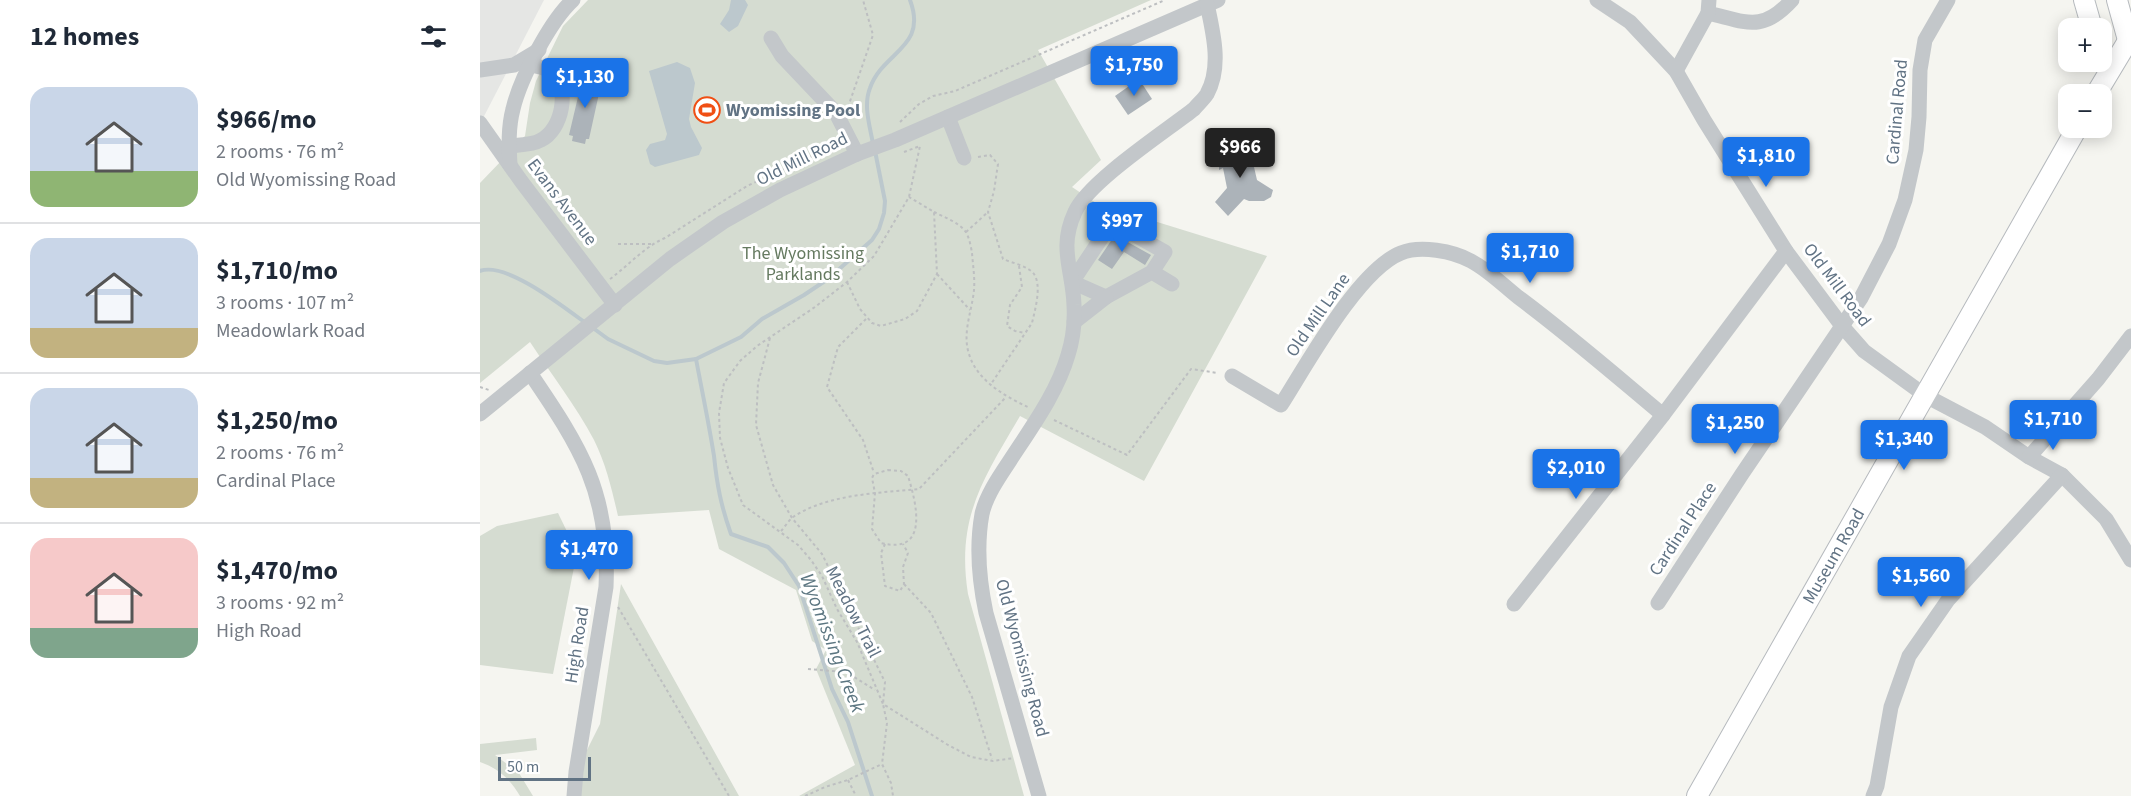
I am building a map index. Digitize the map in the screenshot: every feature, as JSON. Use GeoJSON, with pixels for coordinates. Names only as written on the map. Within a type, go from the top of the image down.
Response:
{"type":"FeatureCollection","features":[{"type":"Feature","properties":{"kind":"main road"},"geometry":{"type":"LineString","coordinates":[[2084,0],[2089,18]]}},
{"type":"Feature","properties":{"kind":"main road"},"geometry":{"type":"LineString","coordinates":[[2100,79],[2130,38],[2117,0]]}},
{"type":"Feature","properties":{"kind":"main road","name":"Museum Road"},"geometry":{"type":"LineString","coordinates":[[1697,796],[2071,138]]}},
{"type":"Feature","properties":{"kind":"street"},"geometry":{"type":"LineString","coordinates":[[510,165],[509,146],[513,108],[539,50],[560,14],[573,0]]}},
{"type":"Feature","properties":{"kind":"street","name":"Old Mill Road"},"geometry":{"type":"LineString","coordinates":[[1597,0],[1630,22],[1676,71],[1786,251],[1842,326],[1864,351],[1926,396],[1985,427],[2029,457],[2062,475],[2106,519],[2131,560]]}},
{"type":"Feature","properties":{"kind":"street"},"geometry":{"type":"LineString","coordinates":[[1676,71],[1708,7],[1759,22],[1774,17],[1792,0]]}},
{"type":"Feature","properties":{"kind":"street","name":"Cardinal Road"},"geometry":{"type":"LineString","coordinates":[[1842,326],[1872,278],[1898,222],[1916,150],[1921,58],[1925,40],[1948,0]]}},
{"type":"Feature","properties":{"kind":"street","name":"Old Mill Road"},"geometry":{"type":"LineString","coordinates":[[480,414],[670,259],[723,222],[780,190],[859,153],[898,147],[948,117],[1213,2]]}},
{"type":"Feature","properties":{"kind":"street","name":"Old Wyomissing Road"},"geometry":{"type":"LineString","coordinates":[[1039,796],[986,613],[978,566],[982,512],[998,479],[1060,378],[1072,341],[1074,322],[1072,282],[1066,253],[1068,232],[1075,210],[1099,182],[1194,108],[1207,94],[1214,73],[1213,2]]}},
{"type":"Feature","properties":{"kind":"street"},"geometry":{"type":"LineString","coordinates":[[771,38],[782,56],[836,113],[859,153]]}},
{"type":"Feature","properties":{"kind":"street"},"geometry":{"type":"LineString","coordinates":[[480,70],[514,65],[539,50]]}},
{"type":"Feature","properties":{"kind":"street"},"geometry":{"type":"LineString","coordinates":[[509,146],[540,141],[552,131],[560,114],[562,98],[560,83],[554,74],[545,68],[531,65]]}},
{"type":"Feature","properties":{"kind":"street"},"geometry":{"type":"LineString","coordinates":[[948,117],[964,158]]}},
{"type":"Feature","properties":{"kind":"street","name":"Evans Avenue"},"geometry":{"type":"LineString","coordinates":[[480,123],[615,304]]}},
{"type":"Feature","properties":{"kind":"street"},"geometry":{"type":"LineString","coordinates":[[1074,322],[1106,297],[1152,272],[1165,252],[1112,222],[1072,282],[1106,297]]}},
{"type":"Feature","properties":{"kind":"street","name":"Old Mill Lane"},"geometry":{"type":"LineString","coordinates":[[1232,376],[1281,405],[1362,283],[1383,264],[1402,252],[1439,249],[1472,261],[1545,317],[1663,415]]}},
{"type":"Feature","properties":{"kind":"street"},"geometry":{"type":"LineString","coordinates":[[1514,604],[1663,415],[1786,251]]}},
{"type":"Feature","properties":{"kind":"street"},"geometry":{"type":"LineString","coordinates":[[1152,272],[1172,284]]}},
{"type":"Feature","properties":{"kind":"street","name":"Cardinal Place"},"geometry":{"type":"LineString","coordinates":[[1658,603],[1842,326]]}},
{"type":"Feature","properties":{"kind":"street"},"geometry":{"type":"LineString","coordinates":[[2029,457],[2098,379],[2131,336]]}},
{"type":"Feature","properties":{"kind":"street","name":"High Road"},"geometry":{"type":"LineString","coordinates":[[530,373],[567,427],[584,458],[594,485],[604,528],[607,563],[606,587],[574,796]]}},
{"type":"Feature","properties":{"kind":"street"},"geometry":{"type":"LineString","coordinates":[[1877,794],[1892,707],[1909,656],[1948,600],[2062,475]]}},
{"type":"Feature","properties":{"kind":"path"},"geometry":{"type":"LineString","coordinates":[[842,123],[873,35],[863,0]]}},
{"type":"Feature","properties":{"kind":"path"},"geometry":{"type":"LineString","coordinates":[[897,124],[919,104],[933,96],[955,91],[1165,0]]}},
{"type":"Feature","properties":{"kind":"path","name":"Meadow Trail"},"geometry":{"type":"LineString","coordinates":[[898,147],[920,146],[909,197],[874,256],[816,307],[770,337],[740,361],[724,383],[719,413],[728,468],[743,505],[798,545],[822,576],[856,642],[883,704],[948,746],[971,757],[993,761],[1028,756]]}},
{"type":"Feature","properties":{"kind":"path"},"geometry":{"type":"LineString","coordinates":[[964,158],[990,155],[998,164],[988,212],[966,232]]}},
{"type":"Feature","properties":{"kind":"path"},"geometry":{"type":"LineString","coordinates":[[909,197],[947,218],[966,232],[971,248],[974,275],[974,292],[967,330],[968,353],[974,366],[1006,397],[1127,455],[1191,369],[1232,376]]}},
{"type":"Feature","properties":{"kind":"path"},"geometry":{"type":"LineString","coordinates":[[847,282],[866,319],[872,323],[881,326],[905,319],[917,311],[937,274],[934,212]]}},
{"type":"Feature","properties":{"kind":"path"},"geometry":{"type":"LineString","coordinates":[[988,212],[1003,259],[1034,275],[1037,288],[1032,323],[991,384]]}},
{"type":"Feature","properties":{"kind":"path"},"geometry":{"type":"LineString","coordinates":[[618,244],[651,244]]}},
{"type":"Feature","properties":{"kind":"path"},"geometry":{"type":"LineString","coordinates":[[1019,266],[1022,287],[1010,305],[1008,326],[1015,331],[1025,333]]}},
{"type":"Feature","properties":{"kind":"path"},"geometry":{"type":"LineString","coordinates":[[937,274],[970,310]]}},
{"type":"Feature","properties":{"kind":"path"},"geometry":{"type":"LineString","coordinates":[[866,319],[838,347],[827,387],[863,441],[874,474],[872,529],[876,539],[892,546],[908,543],[916,527],[908,476],[902,471],[888,470],[874,474]]}},
{"type":"Feature","properties":{"kind":"path"},"geometry":{"type":"LineString","coordinates":[[770,337],[758,383],[756,425],[773,485],[792,518],[822,554],[885,682],[883,704],[887,723],[882,764],[891,783],[893,796]]}},
{"type":"Feature","properties":{"kind":"path"},"geometry":{"type":"LineString","coordinates":[[780,532],[792,518],[813,508],[850,496],[919,489],[1006,397]]}},
{"type":"Feature","properties":{"kind":"path"},"geometry":{"type":"LineString","coordinates":[[885,544],[881,553],[885,586],[900,591],[904,585],[903,567],[908,553],[903,544]]}},
{"type":"Feature","properties":{"kind":"path"},"geometry":{"type":"LineString","coordinates":[[904,585],[931,613],[972,697],[993,761]]}},
{"type":"Feature","properties":{"kind":"path"},"geometry":{"type":"LineString","coordinates":[[606,587],[729,796]]}},
{"type":"Feature","properties":{"kind":"path"},"geometry":{"type":"LineString","coordinates":[[808,669],[846,672],[875,690]]}},
{"type":"Feature","properties":{"kind":"path"},"geometry":{"type":"LineString","coordinates":[[805,796],[882,764]]}},
{"type":"Feature","properties":{"kind":"path"},"geometry":{"type":"LineString","coordinates":[[848,780],[856,796]]}},
{"type":"Feature","properties":{"kind":"shaded area"},"geometry":{"type":"Polygon","coordinates":[[[480,0],[544,0],[480,124],[480,0]]]}},
{"type":"Feature","properties":{"kind":"shaded area"},"geometry":{"type":"Polygon","coordinates":[[[731,0],[745,0],[748,5],[738,26],[729,32],[720,24],[729,10],[731,0]]]}},
{"type":"Feature","properties":{"kind":"shaded area"},"geometry":{"type":"Polygon","coordinates":[[[677,62],[690,68],[695,83],[689,119],[702,148],[699,155],[655,167],[650,164],[646,150],[650,144],[665,140],[667,134],[649,71],[677,62]]]}},
{"type":"Feature","properties":{"kind":"green space","name":"The Wyomissing Parklands"},"geometry":{"type":"Polygon","coordinates":[[[588,0],[1151,0],[1038,50],[1101,160],[1072,187],[1096,203],[1267,256],[1144,481],[1020,416],[984,480],[969,521],[965,567],[968,594],[1024,796],[799,796],[855,765],[816,669],[826,650],[812,641],[796,590],[719,549],[709,510],[618,516],[605,468],[594,440],[530,342],[480,383],[480,183],[525,136],[536,81],[563,26],[588,0]]]}},
{"type":"Feature","properties":{"kind":"green space"},"geometry":{"type":"Polygon","coordinates":[[[558,513],[577,552],[553,674],[480,665],[480,536],[497,526],[558,513]]]}},
{"type":"Feature","properties":{"kind":"green space"},"geometry":{"type":"Polygon","coordinates":[[[621,584],[739,796],[574,796],[576,772],[600,724],[621,584]]]}},
{"type":"Feature","properties":{"kind":"green space"},"geometry":{"type":"Polygon","coordinates":[[[536,738],[537,750],[495,755],[519,773],[533,796],[520,796],[503,775],[480,762],[480,744],[536,738]]]}},
{"type":"Feature","properties":{"kind":"building"},"geometry":{"type":"Polygon","coordinates":[[[588,72],[600,75],[597,88],[600,89],[589,139],[586,139],[585,144],[572,141],[573,136],[569,135],[582,80],[586,81],[588,72]]]}},
{"type":"Feature","properties":{"kind":"building"},"geometry":{"type":"Polygon","coordinates":[[[1139,79],[1152,99],[1128,115],[1115,96],[1139,79]]]}},
{"type":"Feature","properties":{"kind":"building"},"geometry":{"type":"Polygon","coordinates":[[[1253,147],[1257,180],[1273,190],[1271,197],[1264,201],[1244,199],[1228,216],[1215,202],[1227,188],[1223,168],[1219,170],[1219,149],[1253,147]]]}},
{"type":"Feature","properties":{"kind":"building"},"geometry":{"type":"Polygon","coordinates":[[[1115,235],[1151,255],[1145,265],[1124,252],[1112,269],[1098,260],[1115,235]]]}},
{"type":"Feature","properties":{"kind":"waterway","name":"Wyomissing Creek"},"geometry":{"type":"LineString","coordinates":[[873,144],[868,116],[868,95],[876,76],[884,65],[909,39],[914,16],[910,0]]}},
{"type":"Feature","properties":{"kind":"waterway","name":"Wyomissing Creek"},"geometry":{"type":"LineString","coordinates":[[593,328],[608,339],[654,361],[667,363],[696,359],[741,337],[762,319],[828,279],[872,240],[879,229],[885,201],[875,151]]}},
{"type":"Feature","properties":{"kind":"waterway"},"geometry":{"type":"LineString","coordinates":[[480,271],[491,270],[519,279],[587,324]]}},
{"type":"Feature","properties":{"kind":"waterway","name":"Wyomissing Creek"},"geometry":{"type":"LineString","coordinates":[[696,359],[720,495],[731,534],[768,547],[784,563],[799,586],[832,689],[848,722],[872,796]]}},
{"type":"Feature","properties":{"kind":"place","name":"Wyomissing Pool"},"geometry":{"type":"Point","coordinates":[707,110]}}]}
